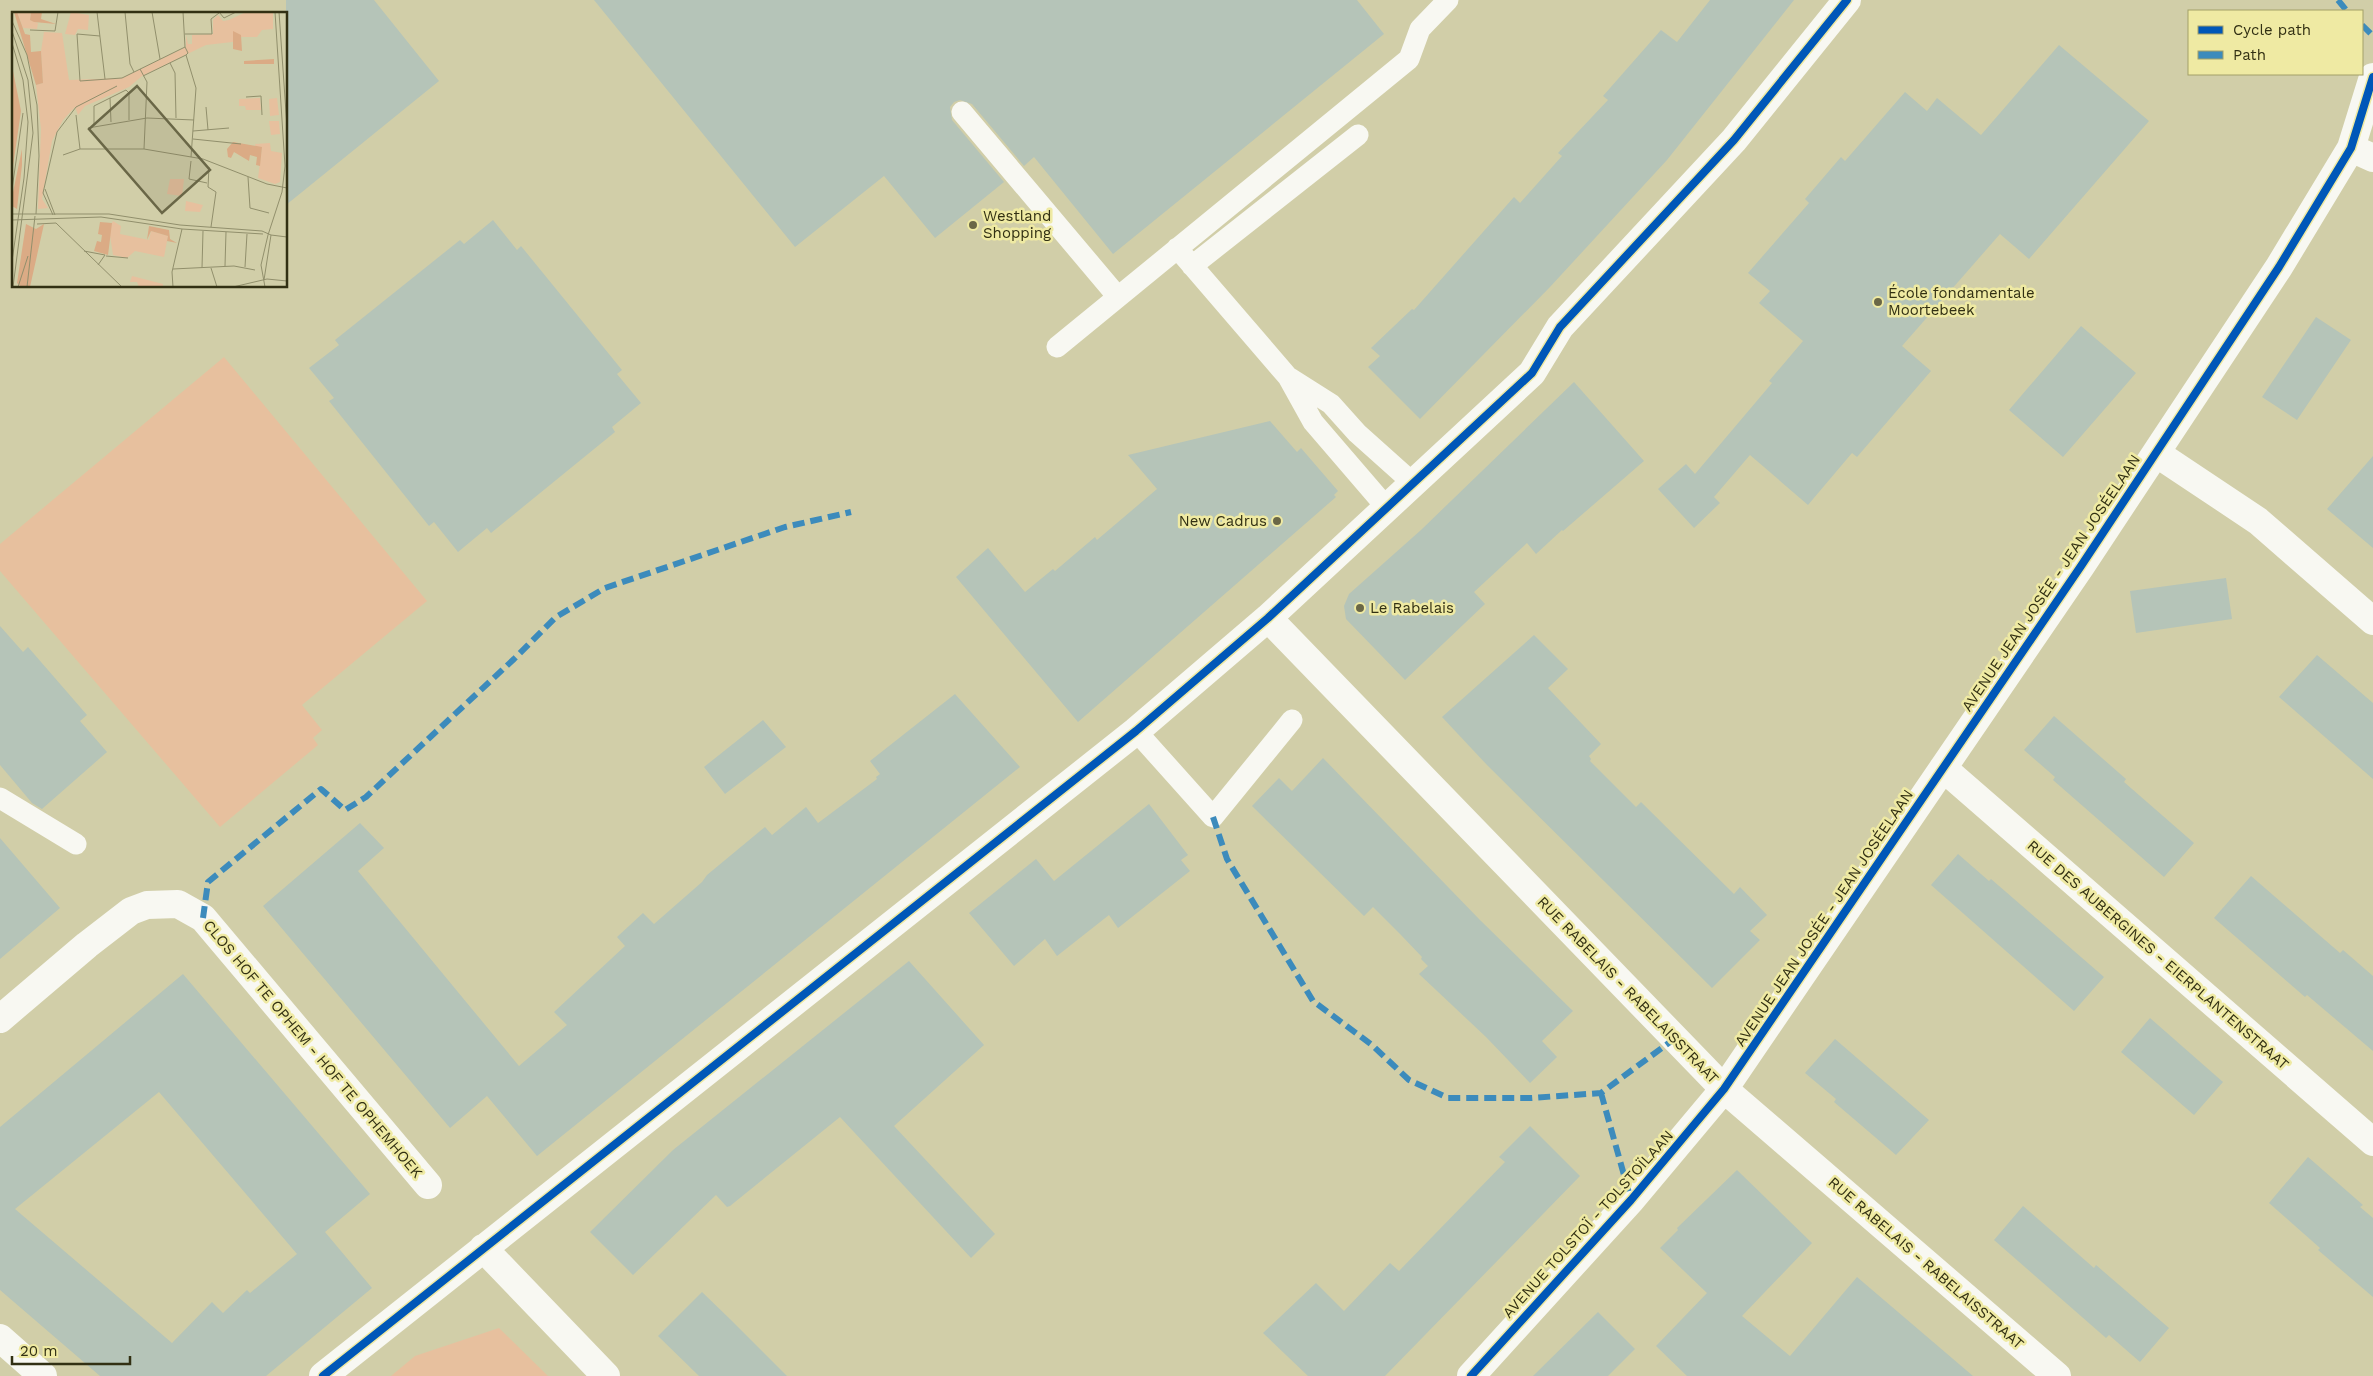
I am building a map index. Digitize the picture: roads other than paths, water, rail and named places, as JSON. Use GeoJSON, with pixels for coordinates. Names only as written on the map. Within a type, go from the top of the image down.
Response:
{"type":"FeatureCollection","features":[{"type":"Feature","properties":{"kind":"street"},"geometry":{"type":"LineString","coordinates":[[323,1376],[988,850],[1136,731],[1268,618],[1532,373],[1560,327],[1734,140],[1847,0]]}},
{"type":"Feature","properties":{"kind":"street","name":"AVENUE JEAN JOSÉE - JEAN JOSÉELAAN"},"geometry":{"type":"LineString","coordinates":[[1724,1089],[1943,768],[2279,267],[2362,153],[2373,77]]}},
{"type":"Feature","properties":{"kind":"street"},"geometry":{"type":"LineString","coordinates":[[2156,452],[2258,521],[2373,621]]}},
{"type":"Feature","properties":{"kind":"street","name":"RUE RABELAIS - RABELAISSTRAAT"},"geometry":{"type":"LineString","coordinates":[[1268,618],[1724,1089],[2057,1376]]}},
{"type":"Feature","properties":{"kind":"street","name":"RUE DES AUBERGINES - EIERPLANTENSTRAAT"},"geometry":{"type":"LineString","coordinates":[[1943,768],[2373,1142]]}},
{"type":"Feature","properties":{"kind":"street","name":"CLOS HOF TE OPHEM - HOF TE OPHEMHOEK"},"geometry":{"type":"LineString","coordinates":[[0,1019],[87,945],[131,911],[147,905],[178,904],[203,918],[428,1186]]}},
{"type":"Feature","properties":{"kind":"street","name":"AVENUE TOLSTOÏ - TOLSTOÏLAAN"},"geometry":{"type":"LineString","coordinates":[[1471,1376],[1632,1200],[1724,1089]]}},
{"type":"Feature","properties":{"kind":"street"},"geometry":{"type":"LineString","coordinates":[[483,1248],[606,1376]]}},
{"type":"Feature","properties":{"kind":"street"},"geometry":{"type":"LineString","coordinates":[[0,1338],[43,1376]]}},
{"type":"Feature","properties":{"kind":"lane"},"geometry":{"type":"LineString","coordinates":[[1057,347],[1176,248],[1409,60],[1420,29],[1448,0]]}},
{"type":"Feature","properties":{"kind":"lane"},"geometry":{"type":"LineString","coordinates":[[962,112],[1118,297]]}},
{"type":"Feature","properties":{"kind":"lane"},"geometry":{"type":"LineString","coordinates":[[1192,266],[1358,136]]}},
{"type":"Feature","properties":{"kind":"lane"},"geometry":{"type":"LineString","coordinates":[[1176,248],[1288,377],[1313,422],[1388,508]]}},
{"type":"Feature","properties":{"kind":"lane"},"geometry":{"type":"LineString","coordinates":[[1288,377],[1331,404],[1357,433],[1414,484]]}},
{"type":"Feature","properties":{"kind":"lane"},"geometry":{"type":"LineString","coordinates":[[1136,731],[1212,818],[1292,720]]}},
{"type":"Feature","properties":{"kind":"lane"},"geometry":{"type":"LineString","coordinates":[[0,798],[76,844]]}},
{"type":"Feature","properties":{"kind":"place","name":"Westland Shopping"},"geometry":{"type":"Point","coordinates":[973,225]}},
{"type":"Feature","properties":{"kind":"place","name":"École fondamentale Moortebeek"},"geometry":{"type":"Point","coordinates":[1878,302]}},
{"type":"Feature","properties":{"kind":"place","name":"New Cadrus"},"geometry":{"type":"Point","coordinates":[1277,521]}},
{"type":"Feature","properties":{"kind":"place","name":"Le Rabelais"},"geometry":{"type":"Point","coordinates":[1360,608]}}]}
